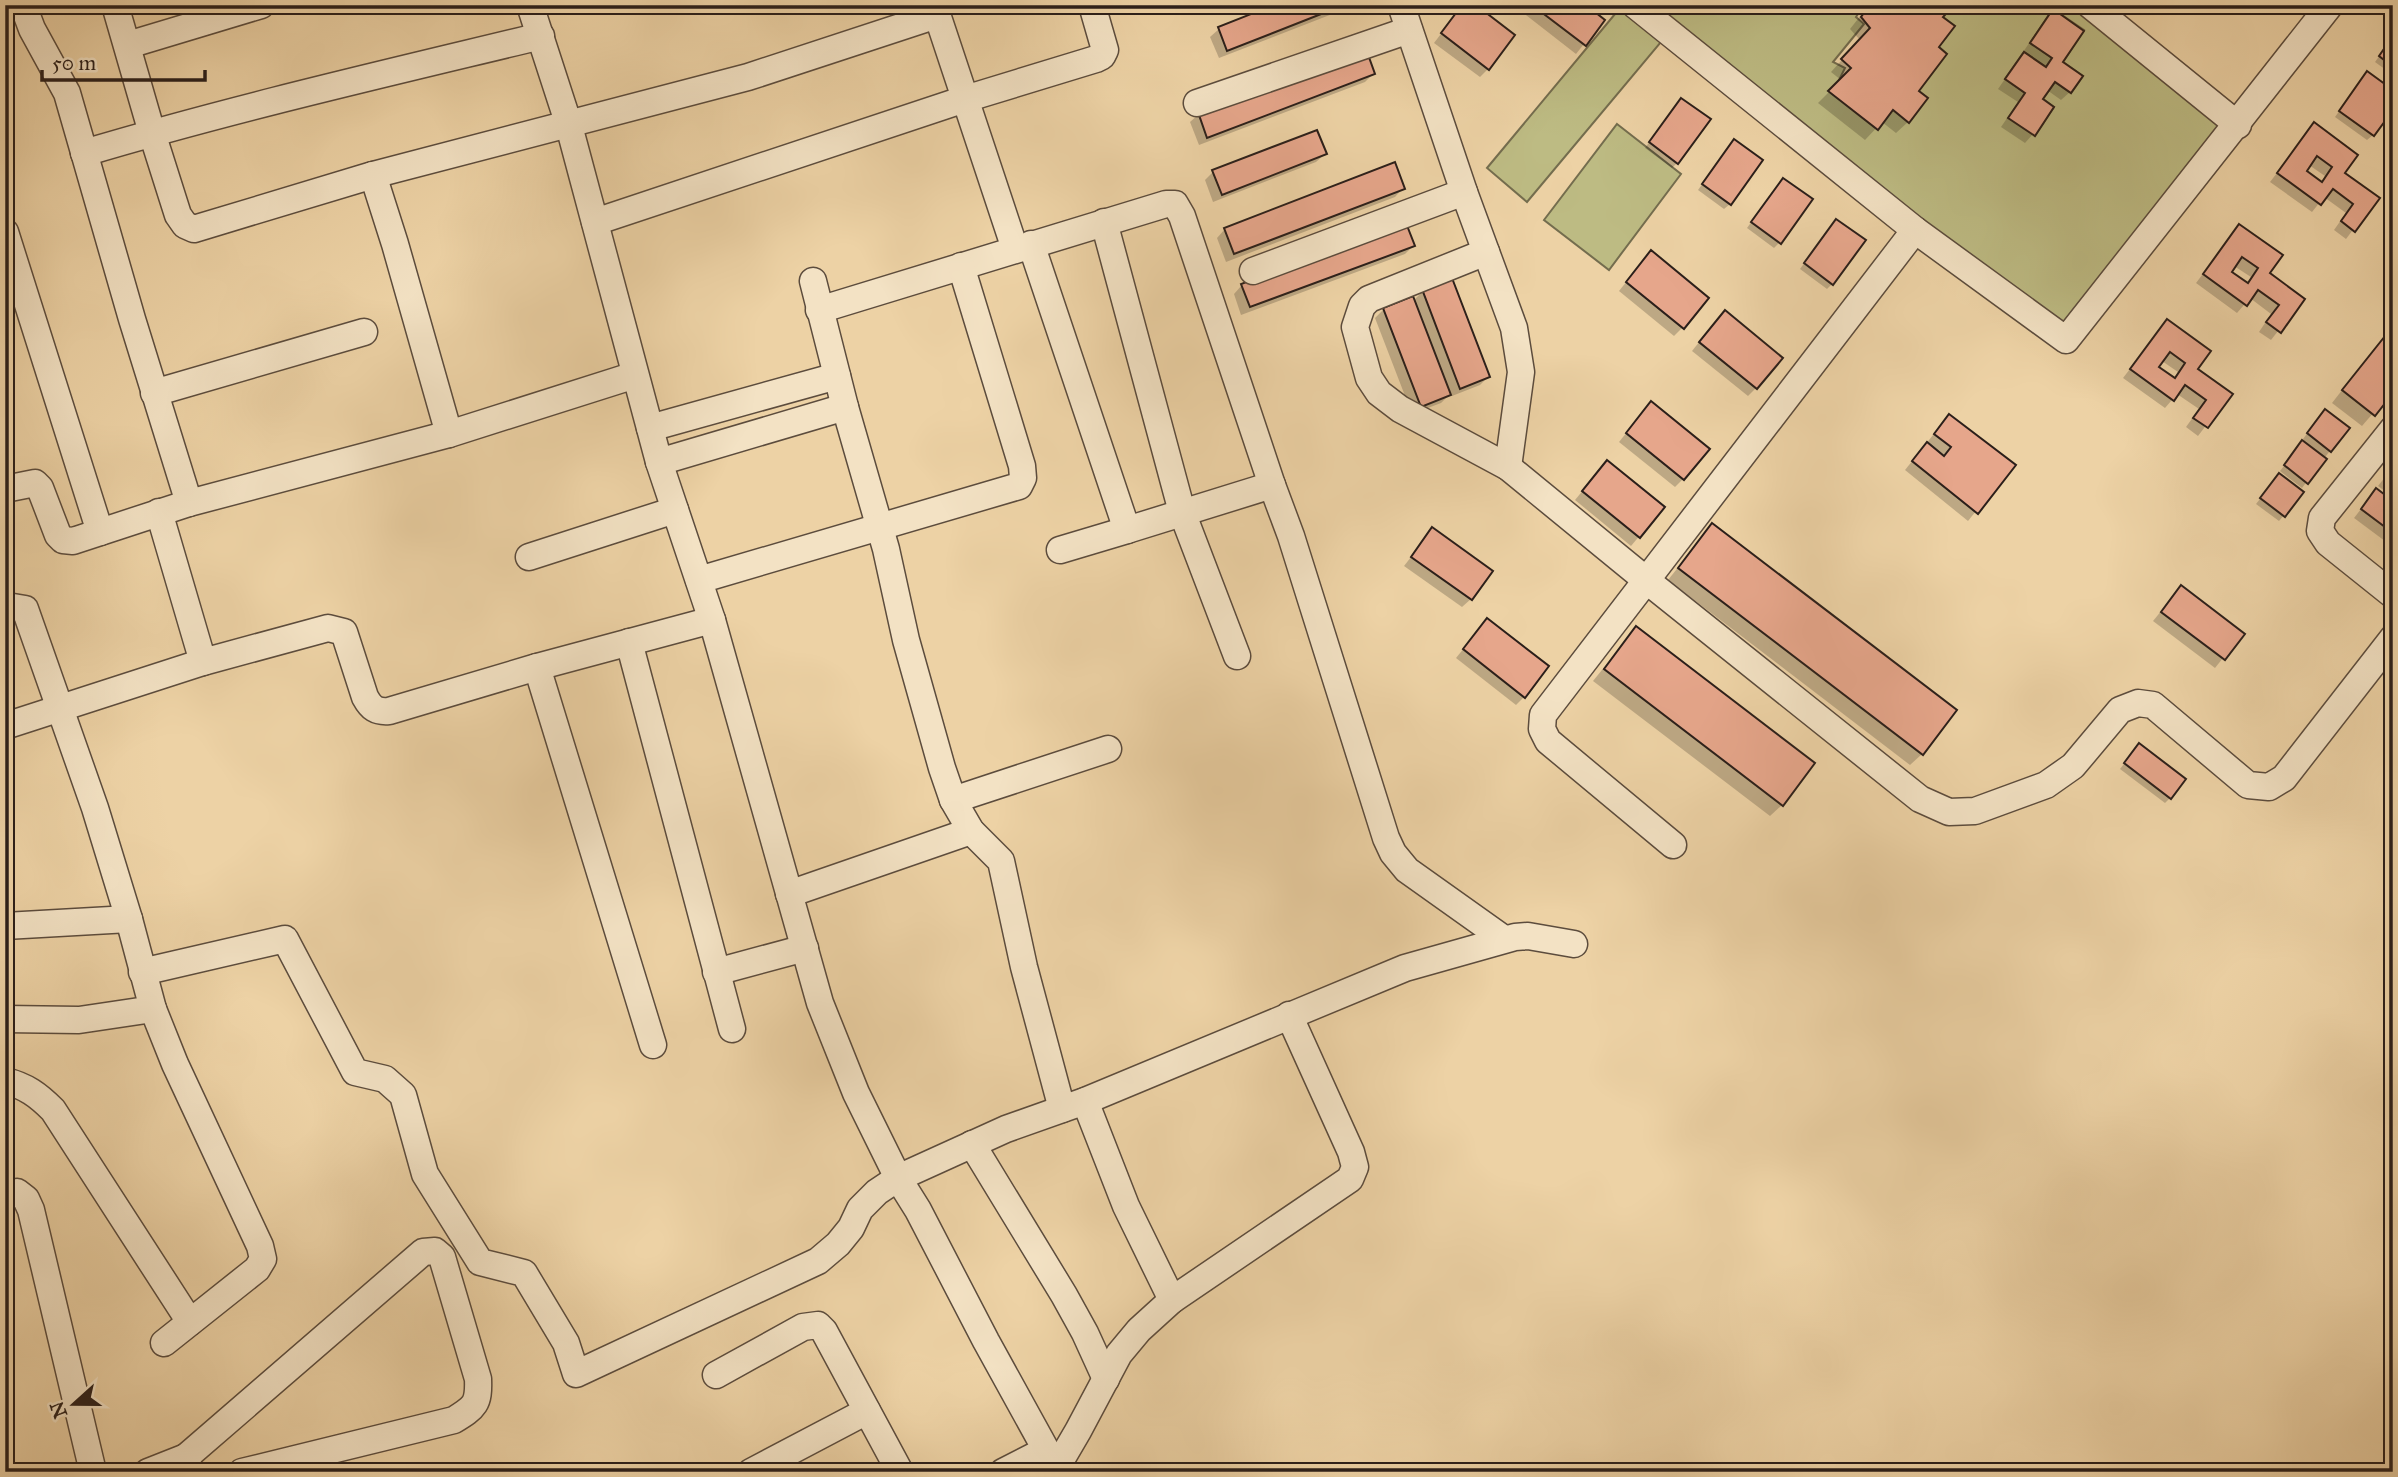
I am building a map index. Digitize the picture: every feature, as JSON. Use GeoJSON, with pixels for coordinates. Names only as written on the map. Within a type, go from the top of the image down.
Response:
{"type":"FeatureCollection","features":[{"type":"Feature","properties":{"kind":"street"},"geometry":{"type":"LineString","coordinates":[[23,5],[32,29],[67,93],[154,393],[189,503]]}},
{"type":"Feature","properties":{"kind":"street"},"geometry":{"type":"LineString","coordinates":[[115,5],[178,215],[186,225],[194,229],[373,175],[748,77],[936,10],[965,99],[1023,247],[1127,530]]}},
{"type":"Feature","properties":{"kind":"street"},"geometry":{"type":"LineString","coordinates":[[128,45],[261,5]]}},
{"type":"Feature","properties":{"kind":"street"},"geometry":{"type":"LineString","coordinates":[[530,5],[568,122],[659,462],[712,620],[830,1031],[856,1093],[898,1178],[918,1210],[1052,1463]]}},
{"type":"Feature","properties":{"kind":"street"},"geometry":{"type":"LineString","coordinates":[[595,222],[1102,55],[1105,50],[1104,40],[1092,5]]}},
{"type":"Feature","properties":{"kind":"street"},"geometry":{"type":"LineString","coordinates":[[1635,5],[1915,230],[2066,340],[2330,5]]}},
{"type":"Feature","properties":{"kind":"street"},"geometry":{"type":"LineString","coordinates":[[2090,5],[2238,125]]}},
{"type":"Feature","properties":{"kind":"street"},"geometry":{"type":"LineString","coordinates":[[1197,103],[1405,18],[1514,328],[1521,372],[1508,467]]}},
{"type":"Feature","properties":{"kind":"street"},"geometry":{"type":"LineString","coordinates":[[84,153],[152,133],[541,36]]}},
{"type":"Feature","properties":{"kind":"street"},"geometry":{"type":"LineString","coordinates":[[373,175],[449,434]]}},
{"type":"Feature","properties":{"kind":"street"},"geometry":{"type":"LineString","coordinates":[[1253,271],[1464,192]]}},
{"type":"Feature","properties":{"kind":"street"},"geometry":{"type":"LineString","coordinates":[[819,310],[1104,222],[1166,204],[1175,204],[1182,216],[1291,536],[1376,809],[1394,853],[1407,870],[1504,939]]}},
{"type":"Feature","properties":{"kind":"street"},"geometry":{"type":"LineString","coordinates":[[1104,222],[1182,512],[1237,656]]}},
{"type":"Feature","properties":{"kind":"street"},"geometry":{"type":"LineString","coordinates":[[1673,845],[1548,741],[1542,729],[1543,715],[1915,230]]}},
{"type":"Feature","properties":{"kind":"street"},"geometry":{"type":"LineString","coordinates":[[5,233],[100,532]]}},
{"type":"Feature","properties":{"kind":"street"},"geometry":{"type":"LineString","coordinates":[[1486,252],[1369,299],[1362,306],[1355,327],[1369,378],[1379,393],[1400,409],[1508,467],[1920,799],[1949,812],[1976,811],[2046,785],[2073,766],[2120,710],[2138,703],[2153,705],[2248,785],[2269,787],[2284,778],[2393,638]]}},
{"type":"Feature","properties":{"kind":"street"},"geometry":{"type":"LineString","coordinates":[[699,580],[1020,486],[1023,478],[1022,467],[961,266]]}},
{"type":"Feature","properties":{"kind":"street"},"geometry":{"type":"LineString","coordinates":[[813,281],[879,526],[915,673],[953,800],[971,831],[1001,861],[1024,967],[1073,1105],[1172,1300]]}},
{"type":"Feature","properties":{"kind":"street"},"geometry":{"type":"LineString","coordinates":[[154,393],[364,332]]}},
{"type":"Feature","properties":{"kind":"street"},"geometry":{"type":"LineString","coordinates":[[5,489],[35,483],[40,488],[58,535],[63,540],[73,541],[189,503],[449,434],[635,375]]}},
{"type":"Feature","properties":{"kind":"street"},"geometry":{"type":"LineString","coordinates":[[650,428],[837,376]]}},
{"type":"Feature","properties":{"kind":"street"},"geometry":{"type":"LineString","coordinates":[[659,462],[845,407]]}},
{"type":"Feature","properties":{"kind":"street"},"geometry":{"type":"LineString","coordinates":[[2393,429],[2322,518],[2320,531],[2328,543],[2393,595]]}},
{"type":"Feature","properties":{"kind":"street"},"geometry":{"type":"LineString","coordinates":[[1060,550],[1272,485]]}},
{"type":"Feature","properties":{"kind":"street"},"geometry":{"type":"LineString","coordinates":[[529,557],[675,510]]}},
{"type":"Feature","properties":{"kind":"street"},"geometry":{"type":"LineString","coordinates":[[159,512],[203,662]]}},
{"type":"Feature","properties":{"kind":"street"},"geometry":{"type":"LineString","coordinates":[[5,609],[25,609],[95,808],[153,1009],[175,1064],[260,1246],[263,1259],[257,1269],[164,1343]]}},
{"type":"Feature","properties":{"kind":"street"},"geometry":{"type":"LineString","coordinates":[[5,726],[203,662],[328,628],[344,632],[370,707],[380,712],[389,712],[537,667],[712,620]]}},
{"type":"Feature","properties":{"kind":"street"},"geometry":{"type":"LineString","coordinates":[[629,642],[732,1029]]}},
{"type":"Feature","properties":{"kind":"street"},"geometry":{"type":"LineString","coordinates":[[537,667],[653,1045]]}},
{"type":"Feature","properties":{"kind":"street"},"geometry":{"type":"LineString","coordinates":[[953,800],[1108,750]]}},
{"type":"Feature","properties":{"kind":"street"},"geometry":{"type":"LineString","coordinates":[[789,894],[971,831]]}},
{"type":"Feature","properties":{"kind":"street"},"geometry":{"type":"LineString","coordinates":[[5,926],[129,919]]}},
{"type":"Feature","properties":{"kind":"street"},"geometry":{"type":"LineString","coordinates":[[142,972],[285,939],[355,1072],[385,1079],[403,1095],[425,1174],[480,1262],[524,1273],[566,1343],[576,1374],[818,1261],[838,1244],[851,1228],[860,1209],[877,1192],[898,1178],[972,1144],[1405,968],[1504,939],[1528,936],[1574,944]]}},
{"type":"Feature","properties":{"kind":"street"},"geometry":{"type":"LineString","coordinates":[[716,972],[805,948]]}},
{"type":"Feature","properties":{"kind":"street"},"geometry":{"type":"LineString","coordinates":[[5,1019],[79,1020],[153,1009]]}},
{"type":"Feature","properties":{"kind":"street"},"geometry":{"type":"LineString","coordinates":[[1003,1472],[1052,1463],[1107,1379],[1119,1354],[1139,1330],[1172,1300],[1325,1198],[1350,1178],[1355,1167],[1352,1152],[1289,1016]]}},
{"type":"Feature","properties":{"kind":"street"},"geometry":{"type":"LineString","coordinates":[[5,1081],[21,1085],[36,1094],[53,1110],[190,1322]]}},
{"type":"Feature","properties":{"kind":"street"},"geometry":{"type":"LineString","coordinates":[[972,1144],[1064,1295],[1107,1379]]}},
{"type":"Feature","properties":{"kind":"street"},"geometry":{"type":"LineString","coordinates":[[5,1194],[17,1192],[26,1199],[31,1210],[93,1472]]}},
{"type":"Feature","properties":{"kind":"street"},"geometry":{"type":"LineString","coordinates":[[148,1472],[188,1464],[423,1252],[435,1251],[442,1257],[478,1379],[479,1397],[470,1411],[454,1420],[242,1472]]}},
{"type":"Feature","properties":{"kind":"street"},"geometry":{"type":"LineString","coordinates":[[716,1375],[803,1327],[818,1325],[824,1331],[900,1472]]}},
{"type":"Feature","properties":{"kind":"street"},"geometry":{"type":"LineString","coordinates":[[751,1472],[867,1411]]}},
{"type":"Feature","properties":{"kind":"shaded area"},"geometry":{"type":"Polygon","coordinates":[[[1641,5],[1864,5],[1856,17],[1864,24],[1833,62],[1845,68],[1834,90],[1892,106],[1915,91],[1933,49],[1938,20],[1951,5],[2087,5],[2233,121],[2065,338],[1641,5]],[[2053,9],[2030,43],[2052,58],[2046,67],[2024,52],[2005,79],[2025,93],[2035,135],[2054,107],[2043,99],[2055,82],[2071,93],[2083,76],[2063,62],[2084,30],[2053,9]]]}},
{"type":"Feature","properties":{"kind":"shaded area"},"geometry":{"type":"Polygon","coordinates":[[[1620,8],[1661,42],[1527,202],[1487,168],[1620,8]]]}},
{"type":"Feature","properties":{"kind":"shaded area"},"geometry":{"type":"Polygon","coordinates":[[[1617,124],[1681,174],[1609,270],[1544,220],[1617,124]]]}},
{"type":"Feature","properties":{"kind":"building"},"geometry":{"type":"Polygon","coordinates":[[[1274,5],[1344,5],[1227,51],[1218,27],[1274,5]]]}},
{"type":"Feature","properties":{"kind":"building"},"geometry":{"type":"Polygon","coordinates":[[[1462,5],[1476,5],[1515,35],[1489,70],[1441,33],[1462,5]]]}},
{"type":"Feature","properties":{"kind":"building"},"geometry":{"type":"Polygon","coordinates":[[[1532,5],[1586,5],[1605,20],[1586,46],[1532,5]]]}},
{"type":"Feature","properties":{"kind":"building"},"geometry":{"type":"Polygon","coordinates":[[[1870,5],[1954,5],[1943,17],[1955,26],[1939,47],[1947,54],[1919,91],[1928,98],[1909,123],[1893,110],[1878,130],[1828,91],[1851,68],[1841,59],[1870,28],[1861,17],[1870,5]]]}},
{"type":"Feature","properties":{"kind":"building"},"geometry":{"type":"Polygon","coordinates":[[[2053,9],[2084,31],[2063,62],[2083,76],[2071,93],[2055,82],[2043,99],[2054,107],[2035,136],[2008,118],[2025,93],[2005,79],[2024,52],[2046,67],[2052,58],[2030,43],[2053,9]]]}},
{"type":"Feature","properties":{"kind":"building"},"geometry":{"type":"Polygon","coordinates":[[[2393,36],[2393,67],[2379,56],[2393,36]]]}},
{"type":"Feature","properties":{"kind":"building"},"geometry":{"type":"Polygon","coordinates":[[[1366,49],[1375,74],[1207,138],[1198,112],[1366,49]]]}},
{"type":"Feature","properties":{"kind":"building"},"geometry":{"type":"Polygon","coordinates":[[[2367,71],[2393,90],[2393,110],[2374,136],[2339,111],[2367,71]]]}},
{"type":"Feature","properties":{"kind":"building"},"geometry":{"type":"Polygon","coordinates":[[[1681,98],[1711,119],[1678,164],[1649,142],[1681,98]]]}},
{"type":"Feature","properties":{"kind":"building"},"geometry":{"type":"Polygon","coordinates":[[[2314,122],[2358,155],[2345,173],[2380,198],[2355,232],[2341,221],[2353,204],[2333,189],[2321,205],[2277,173],[2314,122]],[[2317,156],[2307,171],[2322,182],[2332,167],[2317,156]]]}},
{"type":"Feature","properties":{"kind":"building"},"geometry":{"type":"Polygon","coordinates":[[[1317,130],[1327,154],[1222,195],[1212,170],[1317,130]]]}},
{"type":"Feature","properties":{"kind":"building"},"geometry":{"type":"Polygon","coordinates":[[[1734,139],[1763,160],[1731,205],[1702,184],[1734,139]]]}},
{"type":"Feature","properties":{"kind":"building"},"geometry":{"type":"Polygon","coordinates":[[[1395,162],[1405,189],[1234,254],[1224,228],[1395,162]]]}},
{"type":"Feature","properties":{"kind":"building"},"geometry":{"type":"Polygon","coordinates":[[[1783,178],[1813,199],[1781,244],[1751,222],[1783,178]]]}},
{"type":"Feature","properties":{"kind":"building"},"geometry":{"type":"Polygon","coordinates":[[[1836,219],[1866,240],[1833,285],[1804,263],[1836,219]]]}},
{"type":"Feature","properties":{"kind":"building"},"geometry":{"type":"Polygon","coordinates":[[[1406,223],[1415,246],[1250,307],[1241,284],[1406,223]]]}},
{"type":"Feature","properties":{"kind":"building"},"geometry":{"type":"Polygon","coordinates":[[[2239,224],[2283,255],[2270,273],[2305,299],[2281,333],[2266,322],[2279,305],[2258,290],[2247,306],[2203,274],[2239,224]],[[2242,257],[2232,272],[2248,283],[2258,268],[2242,257]]]}},
{"type":"Feature","properties":{"kind":"building"},"geometry":{"type":"Polygon","coordinates":[[[1651,250],[1709,298],[1684,329],[1626,282],[1651,250]]]}},
{"type":"Feature","properties":{"kind":"building"},"geometry":{"type":"Polygon","coordinates":[[[1452,278],[1490,377],[1460,389],[1422,289],[1452,278]]]}},
{"type":"Feature","properties":{"kind":"building"},"geometry":{"type":"Polygon","coordinates":[[[1413,296],[1451,395],[1421,407],[1383,308],[1413,296]]]}},
{"type":"Feature","properties":{"kind":"building"},"geometry":{"type":"Polygon","coordinates":[[[1725,310],[1783,358],[1757,389],[1699,342],[1725,310]]]}},
{"type":"Feature","properties":{"kind":"building"},"geometry":{"type":"Polygon","coordinates":[[[2167,319],[2211,351],[2198,369],[2233,394],[2208,428],[2193,418],[2206,400],[2185,385],[2174,401],[2130,369],[2167,319]],[[2170,352],[2159,367],[2175,378],[2185,363],[2170,352]]]}},
{"type":"Feature","properties":{"kind":"building"},"geometry":{"type":"Polygon","coordinates":[[[2393,326],[2393,393],[2375,416],[2342,390],[2393,326]]]}},
{"type":"Feature","properties":{"kind":"building"},"geometry":{"type":"Polygon","coordinates":[[[1651,401],[1710,449],[1684,480],[1626,433],[1651,401]]]}},
{"type":"Feature","properties":{"kind":"building"},"geometry":{"type":"Polygon","coordinates":[[[2325,409],[2350,428],[2331,452],[2307,433],[2325,409]]]}},
{"type":"Feature","properties":{"kind":"building"},"geometry":{"type":"Polygon","coordinates":[[[1949,414],[2016,465],[1978,514],[1912,461],[1927,442],[1944,456],[1951,447],[1934,434],[1949,414]]]}},
{"type":"Feature","properties":{"kind":"building"},"geometry":{"type":"Polygon","coordinates":[[[2302,440],[2327,459],[2308,484],[2284,465],[2302,440]]]}},
{"type":"Feature","properties":{"kind":"building"},"geometry":{"type":"Polygon","coordinates":[[[1607,460],[1665,507],[1640,538],[1582,491],[1607,460]]]}},
{"type":"Feature","properties":{"kind":"building"},"geometry":{"type":"Polygon","coordinates":[[[2279,473],[2304,492],[2285,517],[2260,498],[2279,473]]]}},
{"type":"Feature","properties":{"kind":"building"},"geometry":{"type":"Polygon","coordinates":[[[2376,488],[2393,501],[2393,533],[2361,509],[2376,488]]]}},
{"type":"Feature","properties":{"kind":"building"},"geometry":{"type":"Polygon","coordinates":[[[1712,523],[1957,710],[1923,755],[1678,568],[1712,523]]]}},
{"type":"Feature","properties":{"kind":"building"},"geometry":{"type":"Polygon","coordinates":[[[1432,527],[1493,571],[1472,600],[1411,557],[1432,527]]]}},
{"type":"Feature","properties":{"kind":"building"},"geometry":{"type":"Polygon","coordinates":[[[2181,585],[2245,634],[2225,660],[2161,612],[2181,585]]]}},
{"type":"Feature","properties":{"kind":"building"},"geometry":{"type":"Polygon","coordinates":[[[1487,618],[1549,666],[1525,698],[1463,649],[1487,618]]]}},
{"type":"Feature","properties":{"kind":"building"},"geometry":{"type":"Polygon","coordinates":[[[1636,626],[1815,763],[1783,806],[1604,669],[1636,626]]]}},
{"type":"Feature","properties":{"kind":"building"},"geometry":{"type":"Polygon","coordinates":[[[2139,743],[2186,779],[2171,799],[2124,763],[2139,743]]]}}]}
